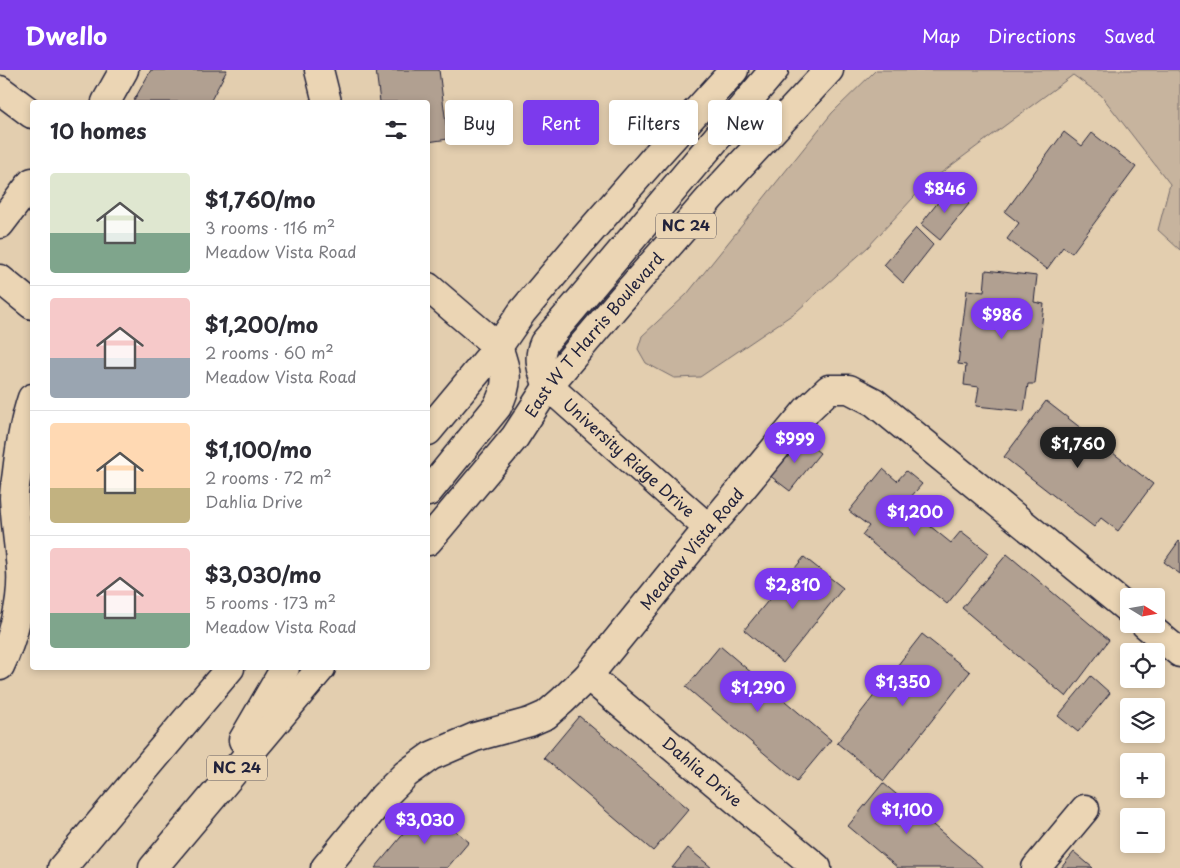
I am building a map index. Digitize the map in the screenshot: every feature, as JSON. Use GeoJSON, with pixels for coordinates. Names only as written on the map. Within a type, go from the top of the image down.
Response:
{"type":"FeatureCollection","features":[{"type":"Feature","properties":{"kind":"main road"},"geometry":{"type":"LineString","coordinates":[[107,100],[124,70]]}},
{"type":"Feature","properties":{"kind":"main road"},"geometry":{"type":"LineString","coordinates":[[319,70],[326,100]]}},
{"type":"Feature","properties":{"kind":"main road"},"geometry":{"type":"LineString","coordinates":[[430,429],[498,346],[522,312],[580,243],[734,70]]}},
{"type":"Feature","properties":{"kind":"main road"},"geometry":{"type":"LineString","coordinates":[[548,386],[542,372],[540,355],[544,343],[774,70]]}},
{"type":"Feature","properties":{"kind":"main road","name":"East W T Harris Boulevard"},"geometry":{"type":"LineString","coordinates":[[430,539],[515,437],[548,386],[619,302],[710,198],[829,70]]}},
{"type":"Feature","properties":{"kind":"main road"},"geometry":{"type":"LineString","coordinates":[[0,90],[30,112]]}},
{"type":"Feature","properties":{"kind":"main road"},"geometry":{"type":"LineString","coordinates":[[0,224],[30,185]]}},
{"type":"Feature","properties":{"kind":"main road"},"geometry":{"type":"LineString","coordinates":[[0,279],[30,303]]}},
{"type":"Feature","properties":{"kind":"main road"},"geometry":{"type":"LineString","coordinates":[[430,289],[498,346],[505,366],[506,377],[505,388],[498,407],[430,490]]}},
{"type":"Feature","properties":{"kind":"main road","name":"University Ridge Drive"},"geometry":{"type":"LineString","coordinates":[[548,386],[708,528]]}},
{"type":"Feature","properties":{"kind":"main road","name":"Meadow Vista Road"},"geometry":{"type":"LineString","coordinates":[[325,868],[383,797],[406,774],[431,756],[476,737],[530,722],[546,715],[588,676],[807,410],[830,389],[849,389],[880,406],[1120,603]]}},
{"type":"Feature","properties":{"kind":"main road"},"geometry":{"type":"LineString","coordinates":[[0,666],[7,652],[13,630],[10,593],[21,572],[14,496],[21,440],[30,404]]}},
{"type":"Feature","properties":{"kind":"main road"},"geometry":{"type":"LineString","coordinates":[[1156,633],[1180,653]]}},
{"type":"Feature","properties":{"kind":"main road"},"geometry":{"type":"LineString","coordinates":[[62,868],[228,670]]}},
{"type":"Feature","properties":{"kind":"main road"},"geometry":{"type":"LineString","coordinates":[[206,804],[284,670]]}},
{"type":"Feature","properties":{"kind":"main road","name":"NC 24"},"geometry":{"type":"LineString","coordinates":[[153,868],[319,670]]}},
{"type":"Feature","properties":{"kind":"main road","name":"Dahlia Drive"},"geometry":{"type":"LineString","coordinates":[[588,676],[817,868]]}},
{"type":"Feature","properties":{"kind":"main road"},"geometry":{"type":"LineString","coordinates":[[1036,868],[1085,809]]}},
{"type":"Feature","properties":{"kind":"shaded area"},"geometry":{"type":"Polygon","coordinates":[[[876,70],[1178,70],[1180,73],[1180,250],[1158,230],[1170,184],[1101,95],[1073,75],[925,185],[868,247],[796,312],[700,377],[674,378],[646,363],[638,349],[642,336],[687,294],[832,113],[876,70]]]}},
{"type":"Feature","properties":{"kind":"building"},"geometry":{"type":"Polygon","coordinates":[[[151,70],[227,70],[211,100],[134,100],[151,70]]]}},
{"type":"Feature","properties":{"kind":"building"},"geometry":{"type":"Polygon","coordinates":[[[376,70],[439,70],[445,116],[445,139],[430,142],[430,100],[380,100],[376,70]]]}},
{"type":"Feature","properties":{"kind":"building"},"geometry":{"type":"Polygon","coordinates":[[[1064,132],[1082,146],[1092,133],[1136,167],[1072,253],[1063,247],[1047,269],[1007,239],[1019,223],[1005,212],[1064,132]]]}},
{"type":"Feature","properties":{"kind":"building"},"geometry":{"type":"Polygon","coordinates":[[[950,187],[969,204],[940,240],[921,224],[950,187]]]}},
{"type":"Feature","properties":{"kind":"building"},"geometry":{"type":"Polygon","coordinates":[[[916,228],[933,245],[903,283],[884,265],[916,228]]]}},
{"type":"Feature","properties":{"kind":"building"},"geometry":{"type":"Polygon","coordinates":[[[986,270],[1037,276],[1034,302],[1044,304],[1035,384],[1028,384],[1024,411],[976,406],[979,387],[964,385],[966,365],[958,364],[967,290],[984,292],[986,270]]]}},
{"type":"Feature","properties":{"kind":"building"},"geometry":{"type":"Polygon","coordinates":[[[1046,401],[1153,484],[1118,531],[1101,518],[1094,527],[1004,457],[1046,401]]]}},
{"type":"Feature","properties":{"kind":"building"},"geometry":{"type":"Polygon","coordinates":[[[800,437],[820,453],[790,491],[769,475],[800,437]]]}},
{"type":"Feature","properties":{"kind":"building"},"geometry":{"type":"Polygon","coordinates":[[[883,469],[897,481],[906,471],[922,484],[904,505],[951,543],[961,531],[989,553],[947,604],[862,535],[869,526],[849,511],[883,469]]]}},
{"type":"Feature","properties":{"kind":"building"},"geometry":{"type":"Polygon","coordinates":[[[1180,542],[1180,574],[1164,562],[1180,542]]]}},
{"type":"Feature","properties":{"kind":"building"},"geometry":{"type":"Polygon","coordinates":[[[1007,554],[1109,640],[1066,697],[962,608],[1007,554]]]}},
{"type":"Feature","properties":{"kind":"building"},"geometry":{"type":"Polygon","coordinates":[[[804,557],[843,588],[783,663],[744,630],[804,557]]]}},
{"type":"Feature","properties":{"kind":"building"},"geometry":{"type":"Polygon","coordinates":[[[922,634],[970,672],[884,781],[837,743],[922,634]]]}},
{"type":"Feature","properties":{"kind":"building"},"geometry":{"type":"Polygon","coordinates":[[[720,646],[831,740],[797,781],[686,687],[720,646]]]}},
{"type":"Feature","properties":{"kind":"building"},"geometry":{"type":"Polygon","coordinates":[[[1091,676],[1110,693],[1078,732],[1058,716],[1091,676]]]}},
{"type":"Feature","properties":{"kind":"building"},"geometry":{"type":"Polygon","coordinates":[[[579,716],[689,809],[653,851],[544,758],[579,716]]]}},
{"type":"Feature","properties":{"kind":"building"},"geometry":{"type":"Polygon","coordinates":[[[883,783],[984,868],[898,868],[848,826],[883,783]]]}},
{"type":"Feature","properties":{"kind":"building"},"geometry":{"type":"Polygon","coordinates":[[[426,807],[469,842],[447,868],[375,868],[426,807]]]}},
{"type":"Feature","properties":{"kind":"building"},"geometry":{"type":"Polygon","coordinates":[[[688,848],[712,868],[672,868],[688,848]]]}},
{"type":"Feature","properties":{"kind":"building"},"geometry":{"type":"Polygon","coordinates":[[[1074,852],[1093,868],[1061,868],[1074,852]]]}}]}
